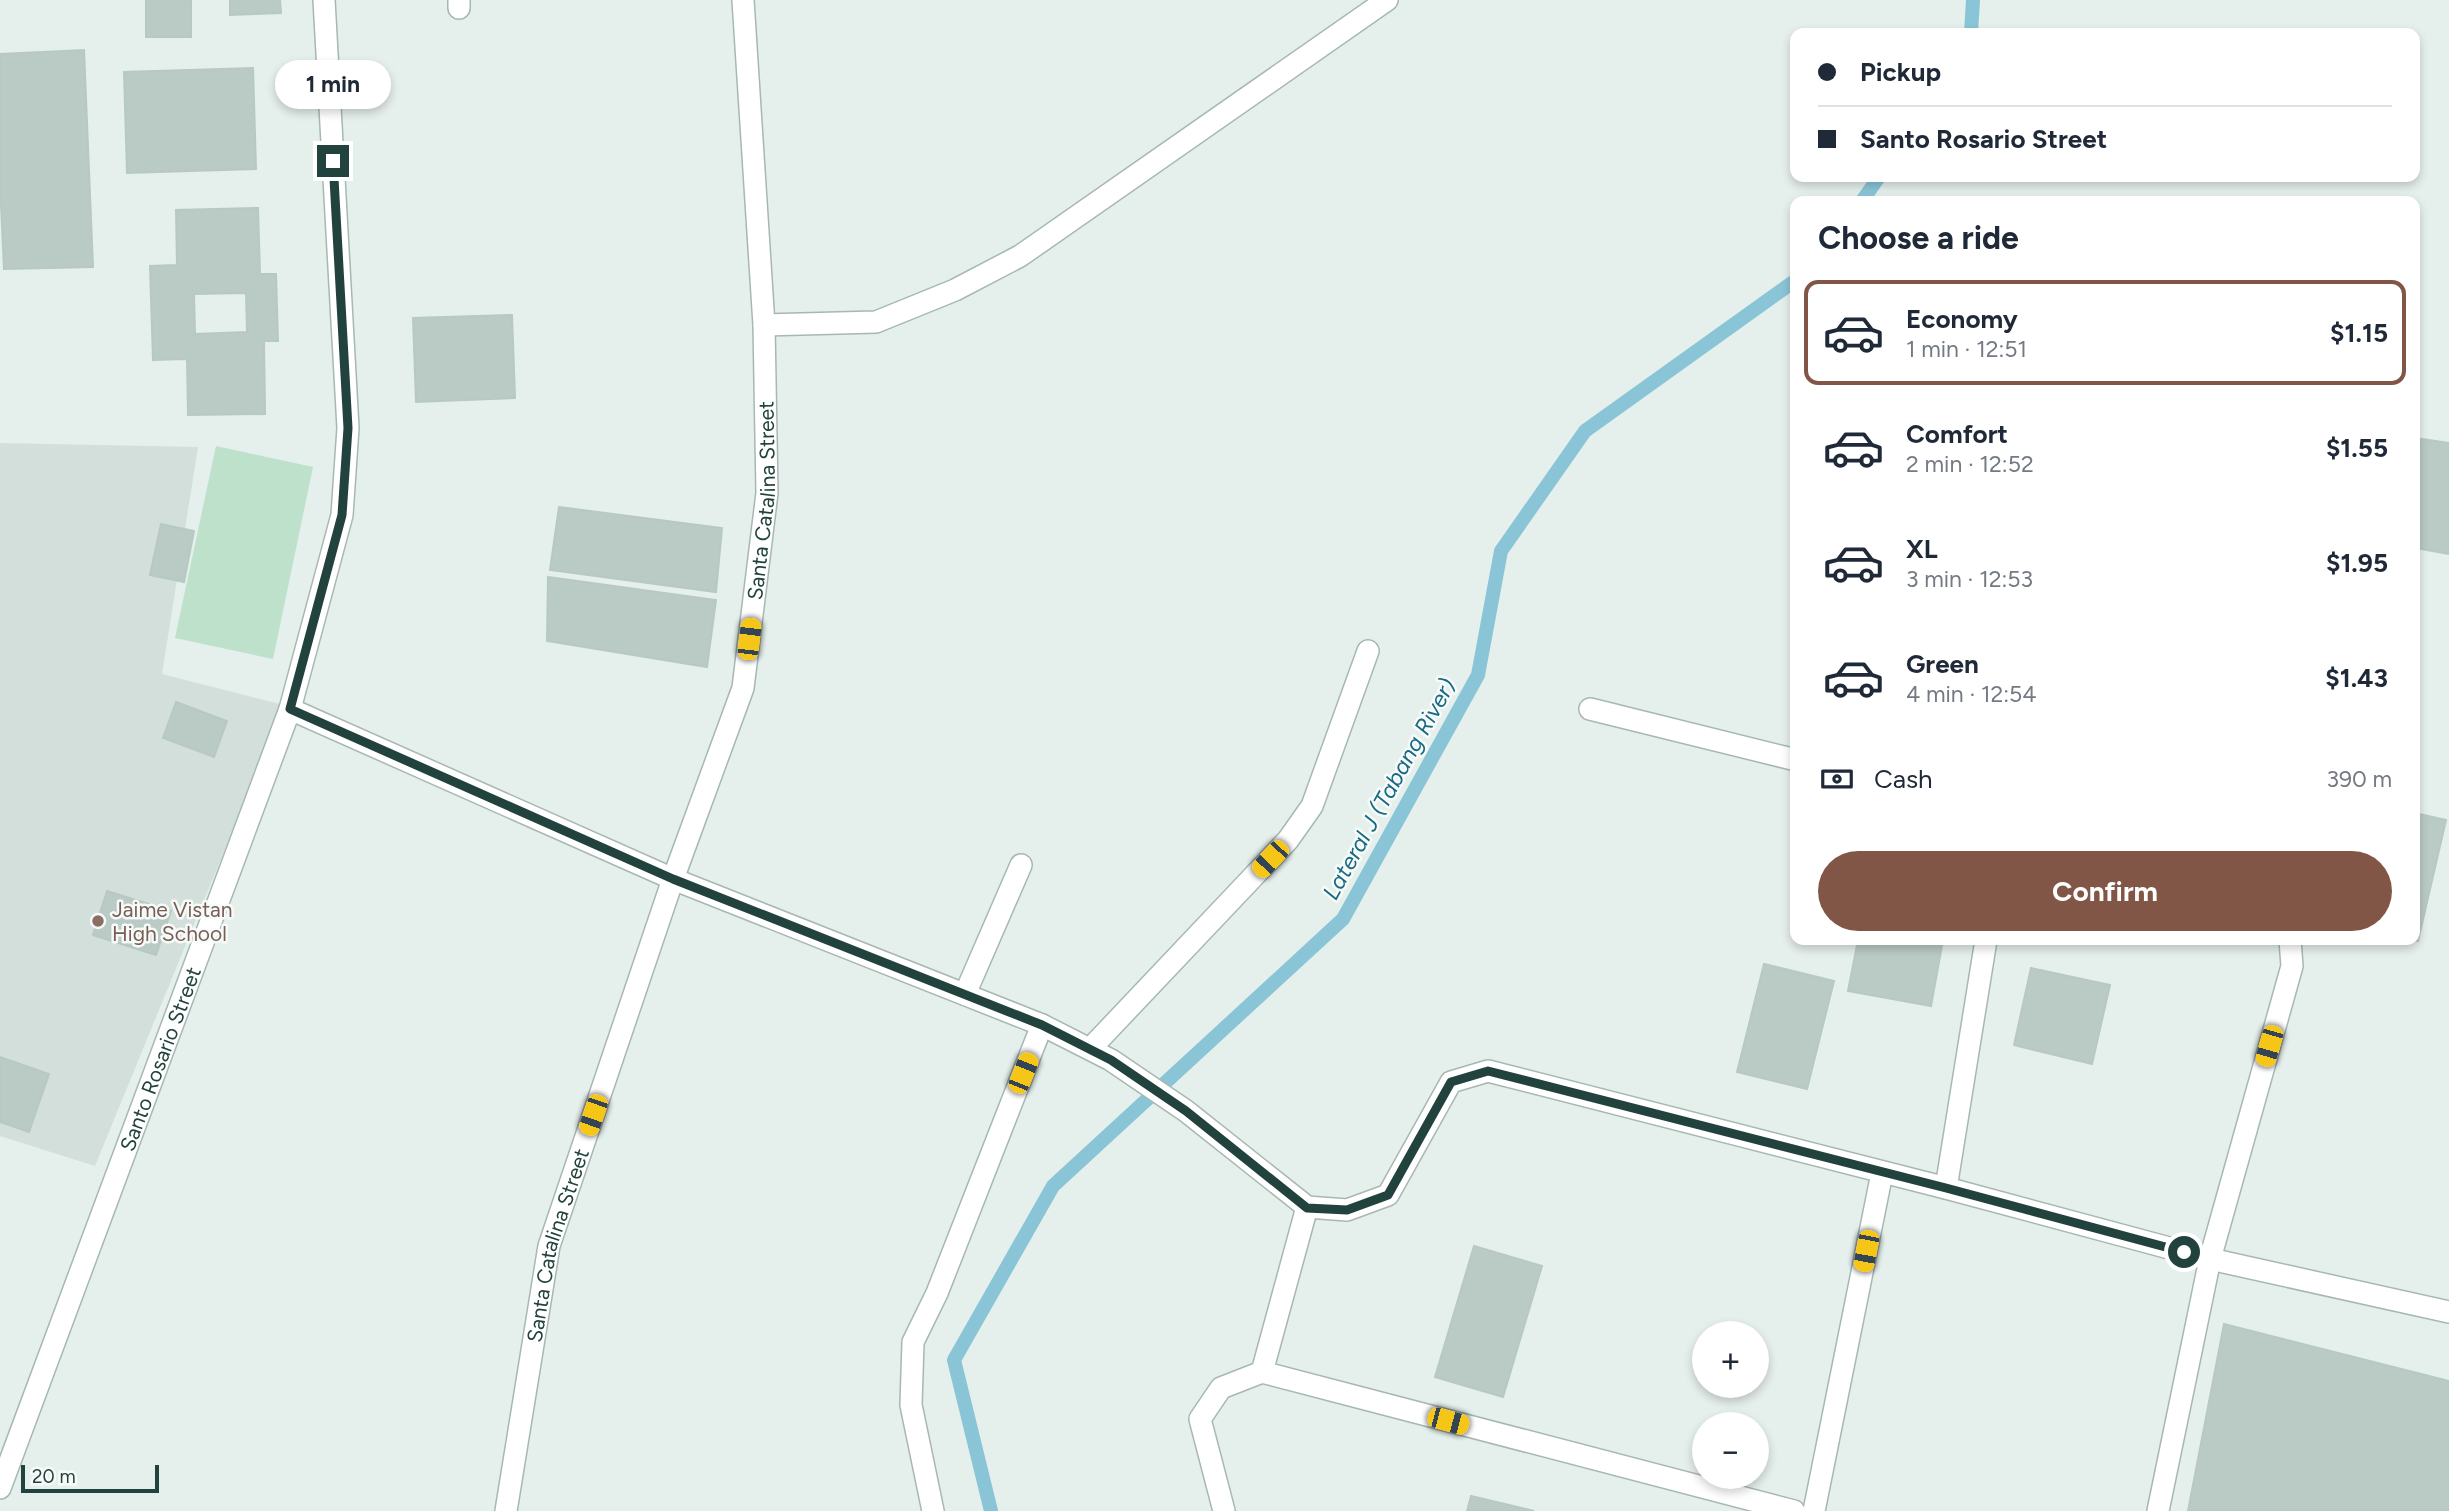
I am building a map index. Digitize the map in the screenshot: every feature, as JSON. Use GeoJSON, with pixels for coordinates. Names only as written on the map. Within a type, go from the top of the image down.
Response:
{"type":"FeatureCollection","features":[{"type":"Feature","properties":{"kind":"street","name":"Santo Rosario Street"},"geometry":{"type":"LineString","coordinates":[[0,1488],[290,709],[342,515],[348,428],[324,0]]}},
{"type":"Feature","properties":{"kind":"street","name":"Santa Catalina Street"},"geometry":{"type":"LineString","coordinates":[[506,1511],[549,1246],[673,879],[743,688],[767,493],[764,325],[743,0]]}},
{"type":"Feature","properties":{"kind":"street"},"geometry":{"type":"LineString","coordinates":[[764,325],[876,321],[955,290],[1020,256],[1387,0]]}},
{"type":"Feature","properties":{"kind":"street"},"geometry":{"type":"LineString","coordinates":[[1090,1049],[1288,839],[1312,806],[1368,651]]}},
{"type":"Feature","properties":{"kind":"street"},"geometry":{"type":"LineString","coordinates":[[290,709],[673,879],[1042,1025],[1111,1060],[1186,1111],[1307,1208],[1347,1210],[1388,1195],[1451,1082],[1488,1071],[1946,1188],[2210,1259],[2449,1312]]}},
{"type":"Feature","properties":{"kind":"street"},"geometry":{"type":"LineString","coordinates":[[1590,709],[1790,759]]}},
{"type":"Feature","properties":{"kind":"street"},"geometry":{"type":"LineString","coordinates":[[965,994],[1021,865]]}},
{"type":"Feature","properties":{"kind":"street"},"geometry":{"type":"LineString","coordinates":[[1946,1188],[1985,945]]}},
{"type":"Feature","properties":{"kind":"street"},"geometry":{"type":"LineString","coordinates":[[2158,1511],[2210,1259],[2292,966],[2290,945]]}},
{"type":"Feature","properties":{"kind":"street"},"geometry":{"type":"LineString","coordinates":[[933,1511],[911,1405],[913,1342],[937,1293],[1042,1025]]}},
{"type":"Feature","properties":{"kind":"street"},"geometry":{"type":"LineString","coordinates":[[1814,1511],[1882,1173]]}},
{"type":"Feature","properties":{"kind":"street"},"geometry":{"type":"LineString","coordinates":[[1262,1372],[1307,1208]]}},
{"type":"Feature","properties":{"kind":"street"},"geometry":{"type":"LineString","coordinates":[[1224,1511],[1200,1419],[1221,1388],[1262,1372],[1794,1511]]}},
{"type":"Feature","properties":{"kind":"shaded area","name":"Jaime Vistan High School"},"geometry":{"type":"Polygon","coordinates":[[[0,443],[198,447],[162,674],[284,705],[95,1166],[0,1136],[0,443]]]}},
{"type":"Feature","properties":{"kind":"green space"},"geometry":{"type":"Polygon","coordinates":[[[216,446],[313,467],[273,659],[175,638],[216,446]]]}},
{"type":"Feature","properties":{"kind":"building"},"geometry":{"type":"Polygon","coordinates":[[[146,0],[191,0],[191,37],[146,37],[146,0]]]}},
{"type":"Feature","properties":{"kind":"building"},"geometry":{"type":"Polygon","coordinates":[[[230,0],[280,0],[281,13],[230,15],[230,0]]]}},
{"type":"Feature","properties":{"kind":"building"},"geometry":{"type":"Polygon","coordinates":[[[84,50],[93,267],[4,269],[0,183],[0,54],[84,50]]]}},
{"type":"Feature","properties":{"kind":"building"},"geometry":{"type":"Polygon","coordinates":[[[253,68],[256,169],[127,173],[124,72],[253,68]]]}},
{"type":"Feature","properties":{"kind":"building"},"geometry":{"type":"Polygon","coordinates":[[[258,208],[260,274],[276,274],[278,341],[264,341],[265,414],[188,415],[187,359],[153,360],[150,266],[177,265],[176,210],[258,208]],[[246,293],[194,294],[195,334],[247,332],[246,293]]]}},
{"type":"Feature","properties":{"kind":"building"},"geometry":{"type":"Polygon","coordinates":[[[512,315],[515,398],[416,402],[413,318],[512,315]]]}},
{"type":"Feature","properties":{"kind":"building"},"geometry":{"type":"Polygon","coordinates":[[[2420,439],[2449,443],[2449,554],[2420,549],[2420,439]]]}},
{"type":"Feature","properties":{"kind":"building"},"geometry":{"type":"Polygon","coordinates":[[[559,507],[722,528],[716,592],[550,570],[559,507]]]}},
{"type":"Feature","properties":{"kind":"building"},"geometry":{"type":"Polygon","coordinates":[[[161,524],[194,531],[184,582],[150,575],[161,524]]]}},
{"type":"Feature","properties":{"kind":"building"},"geometry":{"type":"Polygon","coordinates":[[[548,577],[716,600],[707,667],[547,641],[548,577]]]}},
{"type":"Feature","properties":{"kind":"building"},"geometry":{"type":"Polygon","coordinates":[[[176,702],[227,721],[214,757],[163,738],[176,702]]]}},
{"type":"Feature","properties":{"kind":"building"},"geometry":{"type":"Polygon","coordinates":[[[2420,814],[2446,820],[2420,932],[2420,814]]]}},
{"type":"Feature","properties":{"kind":"building"},"geometry":{"type":"Polygon","coordinates":[[[107,891],[171,911],[156,955],[93,935],[107,891]]]}},
{"type":"Feature","properties":{"kind":"building"},"geometry":{"type":"Polygon","coordinates":[[[1857,945],[1942,945],[1931,1006],[1848,991],[1857,945]]]}},
{"type":"Feature","properties":{"kind":"building"},"geometry":{"type":"Polygon","coordinates":[[[1764,964],[1834,981],[1807,1089],[1737,1072],[1764,964]]]}},
{"type":"Feature","properties":{"kind":"building"},"geometry":{"type":"Polygon","coordinates":[[[2031,968],[2110,985],[2092,1064],[2014,1045],[2031,968]]]}},
{"type":"Feature","properties":{"kind":"building"},"geometry":{"type":"Polygon","coordinates":[[[0,1057],[49,1074],[29,1132],[0,1122],[0,1057]]]}},
{"type":"Feature","properties":{"kind":"building"},"geometry":{"type":"Polygon","coordinates":[[[1474,1246],[1542,1266],[1503,1397],[1435,1377],[1474,1246]]]}},
{"type":"Feature","properties":{"kind":"building"},"geometry":{"type":"Polygon","coordinates":[[[2224,1324],[2449,1381],[2449,1511],[2188,1511],[2224,1324]]]}},
{"type":"Feature","properties":{"kind":"building"},"geometry":{"type":"Polygon","coordinates":[[[1471,1496],[1534,1511],[1467,1511],[1471,1496]]]}},
{"type":"Feature","properties":{"kind":"waterway","name":"Lateral J (Tabang River)"},"geometry":{"type":"LineString","coordinates":[[1971,28],[1973,0]]}},
{"type":"Feature","properties":{"kind":"waterway","name":"Lateral J (Tabang River)"},"geometry":{"type":"LineString","coordinates":[[1866,196],[1875,182]]}},
{"type":"Feature","properties":{"kind":"waterway","name":"Lateral J (Tabang River)"},"geometry":{"type":"LineString","coordinates":[[991,1511],[954,1360],[1053,1186],[1343,919],[1478,675],[1501,551],[1585,431],[1790,284]]}},
{"type":"Feature","properties":{"kind":"place","name":"Jaime Vistan High School"},"geometry":{"type":"Point","coordinates":[98,921]}},
{"type":"Feature","properties":{"kind":"route"},"geometry":{"type":"LineString","coordinates":[[333,161],[348,428],[342,515],[290,709],[673,879],[1042,1025],[1111,1060],[1186,1111],[1307,1208],[1347,1210],[1388,1195],[1451,1082],[1488,1071],[2184,1252]]}}]}
